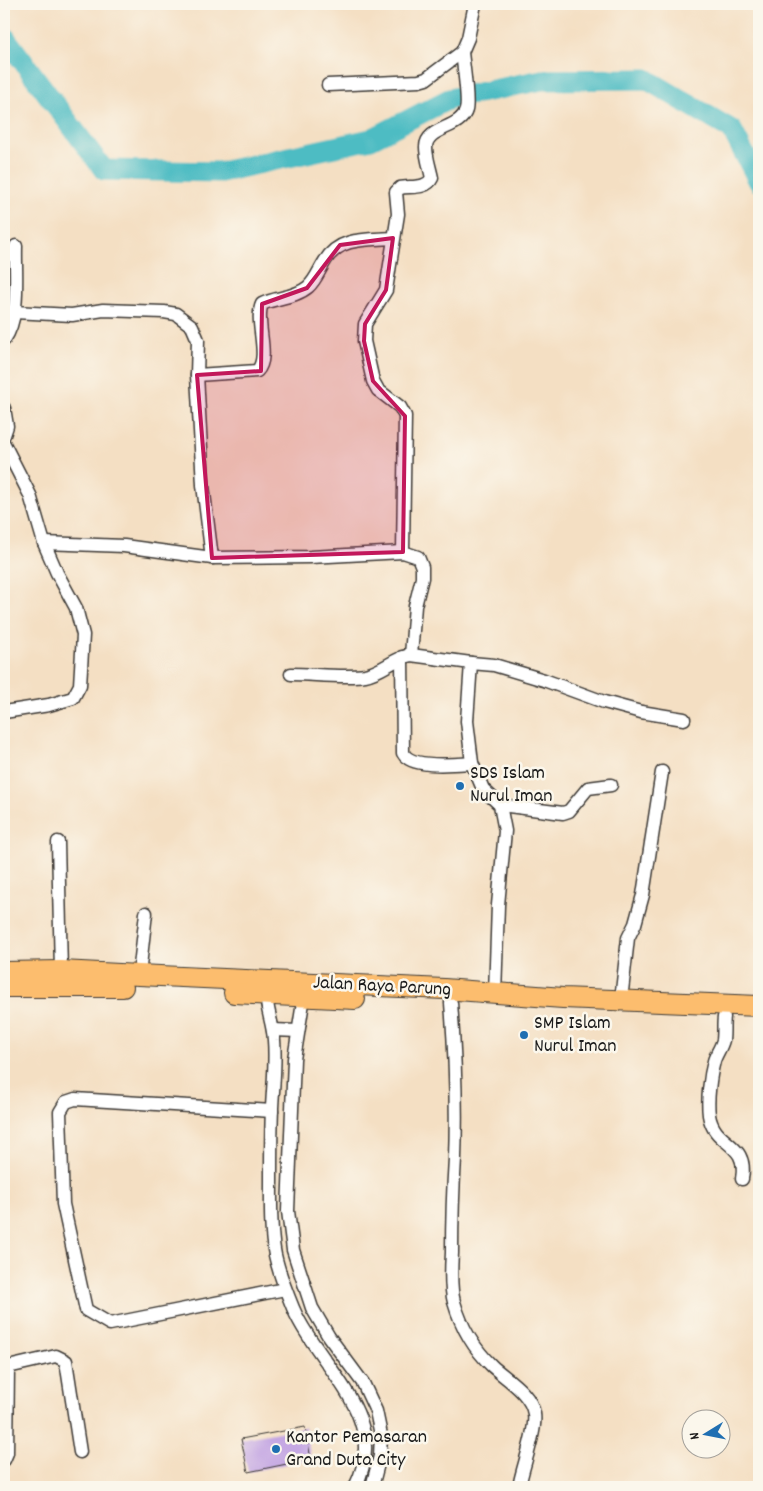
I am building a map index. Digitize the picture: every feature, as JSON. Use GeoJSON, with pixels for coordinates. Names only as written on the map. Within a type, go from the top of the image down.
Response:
{"type":"FeatureCollection","features":[{"type":"Feature","properties":{"kind":"highway","name":"Jalan Raya Parung"},"geometry":{"type":"LineString","coordinates":[[4,972],[61,971],[139,975],[266,988]]}},
{"type":"Feature","properties":{"kind":"highway","name":"Jalan Raya Parung"},"geometry":{"type":"LineString","coordinates":[[4,987],[266,988],[451,1002],[655,1007],[759,1006]]}},
{"type":"Feature","properties":{"kind":"highway","name":"Jalan Raya Parung"},"geometry":{"type":"LineString","coordinates":[[305,990],[444,989],[495,994],[621,1000],[724,1017],[759,1018]]}},
{"type":"Feature","properties":{"kind":"street"},"geometry":{"type":"LineString","coordinates":[[403,552],[405,416],[400,407],[378,390],[373,381],[364,341],[365,324],[386,290],[398,214],[396,192],[400,188],[425,185],[430,182],[432,178],[426,146],[428,140],[432,134],[460,120],[467,109],[462,57],[475,4]]}},
{"type":"Feature","properties":{"kind":"street"},"geometry":{"type":"LineString","coordinates":[[328,85],[419,81],[462,57]]}},
{"type":"Feature","properties":{"kind":"street"},"geometry":{"type":"LineString","coordinates":[[197,376],[257,371],[261,367],[262,335],[259,314],[262,304],[290,296],[307,288],[313,282],[332,252],[340,245],[360,240],[394,238]]}},
{"type":"Feature","properties":{"kind":"street"},"geometry":{"type":"LineString","coordinates":[[4,340],[8,334],[14,312],[16,246]]}},
{"type":"Feature","properties":{"kind":"street"},"geometry":{"type":"LineString","coordinates":[[14,312],[72,315],[103,310],[176,314],[192,326],[198,340],[197,376],[203,485],[212,558]]}},
{"type":"Feature","properties":{"kind":"street"},"geometry":{"type":"LineString","coordinates":[[4,408],[7,426],[4,436]]}},
{"type":"Feature","properties":{"kind":"street"},"geometry":{"type":"LineString","coordinates":[[4,444],[30,495],[44,543],[57,573],[76,608],[83,635],[80,685],[73,698],[66,701],[4,712]]}},
{"type":"Feature","properties":{"kind":"street"},"geometry":{"type":"LineString","coordinates":[[44,543],[140,548],[212,558],[310,557],[403,552],[418,557],[422,567],[422,578],[406,656],[403,753],[405,757],[415,761],[433,764],[472,763]]}},
{"type":"Feature","properties":{"kind":"street"},"geometry":{"type":"LineString","coordinates":[[291,674],[364,675],[406,656],[471,663],[494,666],[519,673],[641,712],[684,719]]}},
{"type":"Feature","properties":{"kind":"street"},"geometry":{"type":"LineString","coordinates":[[471,663],[467,721],[472,763],[483,789],[500,805],[505,831],[498,905],[495,994]]}},
{"type":"Feature","properties":{"kind":"street"},"geometry":{"type":"LineString","coordinates":[[621,1000],[628,938],[643,895],[662,772]]}},
{"type":"Feature","properties":{"kind":"street"},"geometry":{"type":"LineString","coordinates":[[500,805],[563,813],[569,810],[588,788],[610,785]]}},
{"type":"Feature","properties":{"kind":"street"},"geometry":{"type":"LineString","coordinates":[[58,842],[61,971]]}},
{"type":"Feature","properties":{"kind":"street"},"geometry":{"type":"LineString","coordinates":[[139,975],[146,913]]}},
{"type":"Feature","properties":{"kind":"street"},"geometry":{"type":"LineString","coordinates":[[266,988],[274,1058],[271,1210],[275,1254],[285,1289],[297,1316],[314,1346],[350,1394],[361,1418],[365,1436],[364,1458],[355,1487]]}},
{"type":"Feature","properties":{"kind":"street"},"geometry":{"type":"LineString","coordinates":[[305,990],[294,1059],[288,1211],[292,1250],[312,1308],[329,1337],[363,1383],[376,1411],[381,1435],[380,1456],[372,1487]]}},
{"type":"Feature","properties":{"kind":"street"},"geometry":{"type":"LineString","coordinates":[[451,1002],[455,1064],[455,1143],[451,1270],[453,1299],[470,1339],[492,1366],[518,1388],[534,1413],[533,1431],[519,1487]]}},
{"type":"Feature","properties":{"kind":"street"},"geometry":{"type":"LineString","coordinates":[[724,1017],[721,1049],[714,1060],[712,1072],[709,1113],[717,1134],[738,1151],[744,1165],[742,1178]]}},
{"type":"Feature","properties":{"kind":"street"},"geometry":{"type":"LineString","coordinates":[[272,1030],[298,1031]]}},
{"type":"Feature","properties":{"kind":"street"},"geometry":{"type":"LineString","coordinates":[[274,1058],[294,1059]]}},
{"type":"Feature","properties":{"kind":"street"},"geometry":{"type":"LineString","coordinates":[[272,1111],[75,1099],[66,1102],[60,1112],[63,1204],[86,1310],[110,1324],[285,1289]]}},
{"type":"Feature","properties":{"kind":"street"},"geometry":{"type":"LineString","coordinates":[[275,1254],[292,1250]]}},
{"type":"Feature","properties":{"kind":"street"},"geometry":{"type":"LineString","coordinates":[[4,1460],[7,1453],[8,1366],[56,1356],[66,1361],[80,1452]]}},
{"type":"Feature","properties":{"kind":"street"},"geometry":{"type":"LineString","coordinates":[[350,1394],[363,1383]]}},
{"type":"Feature","properties":{"kind":"highlighted area"},"geometry":{"type":"Polygon","coordinates":[[[393,238],[386,290],[365,324],[364,341],[373,381],[405,416],[403,552],[212,558],[197,375],[261,371],[262,304],[307,288],[340,245],[393,238]]]}},
{"type":"Feature","properties":{"kind":"building","name":"Kantor Pemasaran Grand Duta City"},"geometry":{"type":"Polygon","coordinates":[[[305,1427],[311,1459],[248,1472],[241,1439],[305,1427]]]}},
{"type":"Feature","properties":{"kind":"waterway"},"geometry":{"type":"LineString","coordinates":[[4,36],[104,170],[221,172],[371,139],[449,99],[542,80],[646,79],[732,130],[759,182]]}},
{"type":"Feature","properties":{"kind":"place","name":"SDS Islam Nurul Iman"},"geometry":{"type":"Point","coordinates":[460,786]}},
{"type":"Feature","properties":{"kind":"place","name":"SMP Islam Nurul Iman"},"geometry":{"type":"Point","coordinates":[524,1035]}},
{"type":"Feature","properties":{"kind":"place","name":"Kantor Pemasaran Grand Duta City"},"geometry":{"type":"Point","coordinates":[276,1449]}}]}
